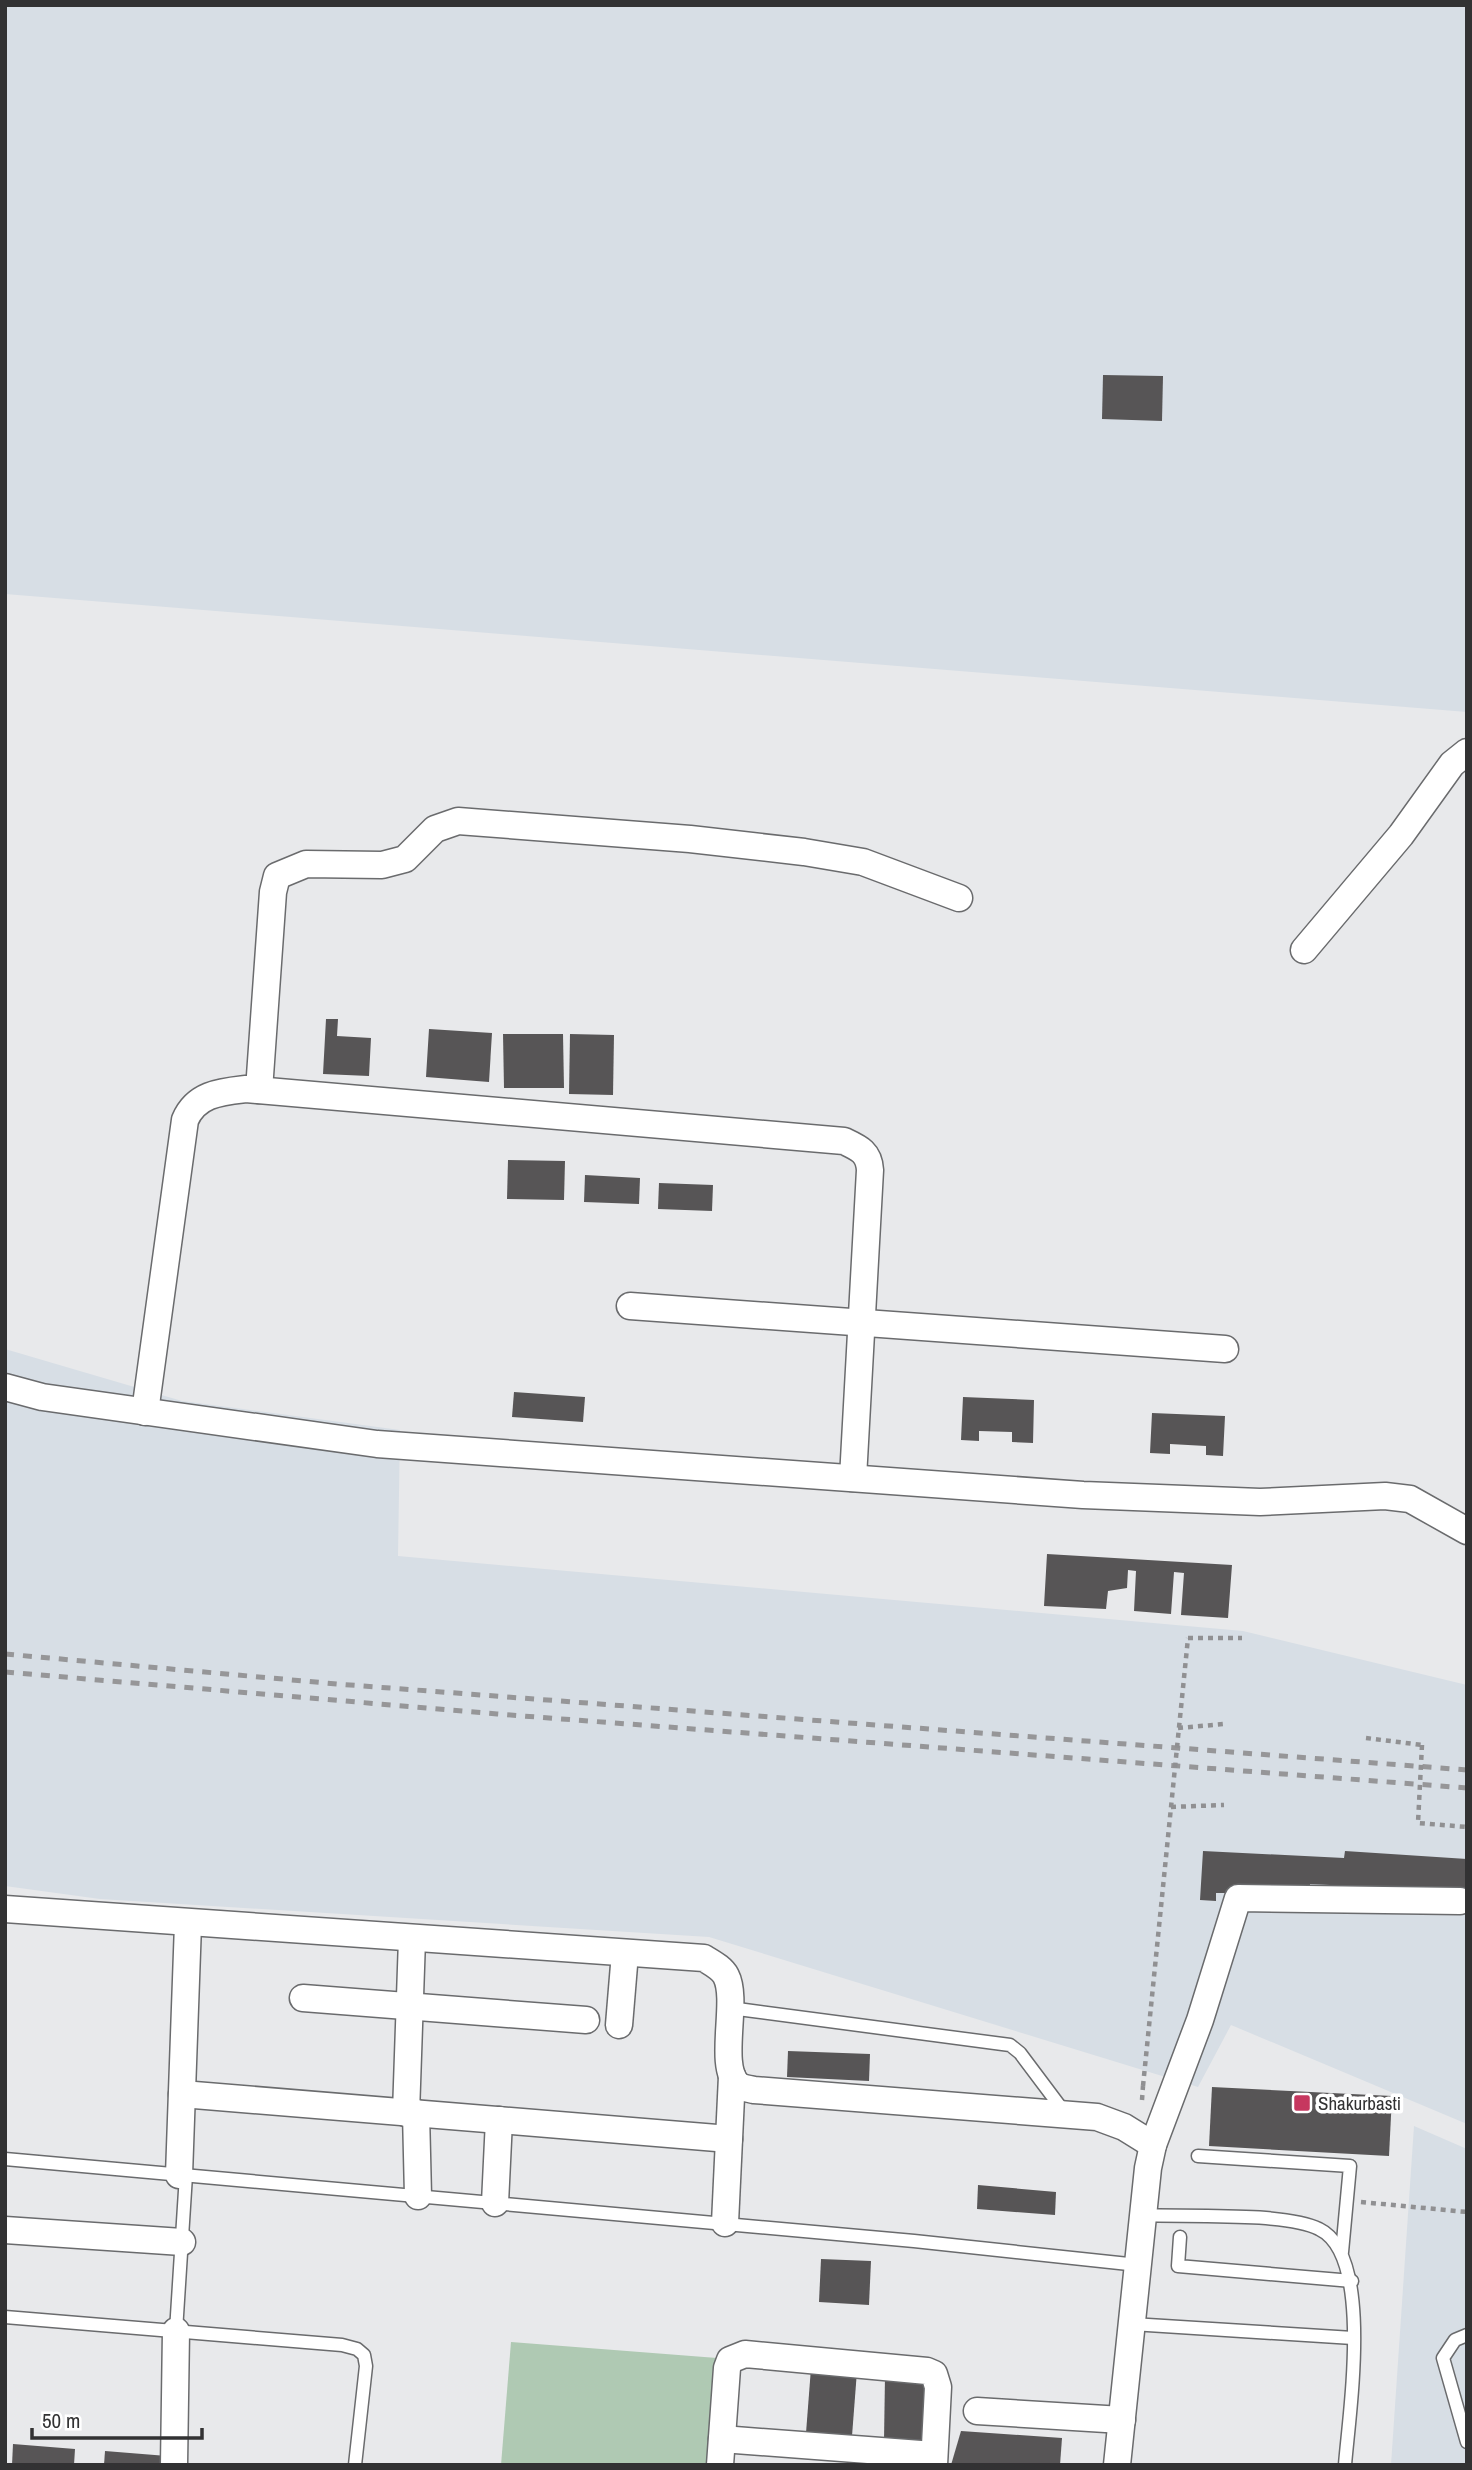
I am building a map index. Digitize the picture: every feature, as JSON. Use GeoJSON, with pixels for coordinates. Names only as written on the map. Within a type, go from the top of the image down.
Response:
{"type":"FeatureCollection","features":[{"type":"Feature","properties":{"kind":"street"},"geometry":{"type":"LineString","coordinates":[[1304,950],[1401,835],[1452,764],[1467,752]]}},
{"type":"Feature","properties":{"kind":"street"},"geometry":{"type":"LineString","coordinates":[[259,1090],[273,892],[277,876],[306,864],[382,865],[405,859],[435,829],[458,821],[649,835],[804,852],[863,862],[958,898]]}},
{"type":"Feature","properties":{"kind":"street"},"geometry":{"type":"LineString","coordinates":[[145,1412],[185,1121],[190,1107],[201,1099],[222,1091],[259,1090],[844,1141],[860,1149],[869,1158],[853,1478]]}},
{"type":"Feature","properties":{"kind":"street"},"geometry":{"type":"LineString","coordinates":[[630,1306],[1225,1349]]}},
{"type":"Feature","properties":{"kind":"street"},"geometry":{"type":"LineString","coordinates":[[5,1387],[42,1397],[377,1444],[1083,1495],[1260,1502],[1385,1496],[1410,1499],[1467,1531]]}},
{"type":"Feature","properties":{"kind":"street"},"geometry":{"type":"LineString","coordinates":[[1118,2465],[1143,2215],[1153,2145],[1200,2020],[1238,1898],[1460,1902]]}},
{"type":"Feature","properties":{"kind":"street"},"geometry":{"type":"LineString","coordinates":[[5,1909],[188,1924],[704,1958],[726,1974],[729,2008],[732,2076],[725,2223]]}},
{"type":"Feature","properties":{"kind":"street"},"geometry":{"type":"LineString","coordinates":[[183,2175],[182,2094],[188,1924]]}},
{"type":"Feature","properties":{"kind":"street"},"geometry":{"type":"LineString","coordinates":[[412,1939],[408,2006],[411,2113],[418,2196]]}},
{"type":"Feature","properties":{"kind":"street"},"geometry":{"type":"LineString","coordinates":[[619,2025],[625,1953]]}},
{"type":"Feature","properties":{"kind":"street"},"geometry":{"type":"LineString","coordinates":[[303,1998],[586,2020]]}},
{"type":"Feature","properties":{"kind":"street"},"geometry":{"type":"LineString","coordinates":[[732,2076],[739,2086],[754,2090],[1097,2117],[1124,2127],[1153,2145]]}},
{"type":"Feature","properties":{"kind":"street"},"geometry":{"type":"LineString","coordinates":[[182,2094],[729,2139]]}},
{"type":"Feature","properties":{"kind":"street"},"geometry":{"type":"LineString","coordinates":[[495,2203],[499,2120]]}},
{"type":"Feature","properties":{"kind":"street"},"geometry":{"type":"LineString","coordinates":[[5,2230],[182,2242]]}},
{"type":"Feature","properties":{"kind":"street"},"geometry":{"type":"LineString","coordinates":[[174,2465],[176,2331]]}},
{"type":"Feature","properties":{"kind":"street"},"geometry":{"type":"LineString","coordinates":[[745,2354],[927,2371],[934,2374],[938,2387],[934,2460],[721,2452],[727,2368],[730,2360],[745,2354]]}},
{"type":"Feature","properties":{"kind":"street"},"geometry":{"type":"LineString","coordinates":[[977,2410],[1122,2420]]}},
{"type":"Feature","properties":{"kind":"lane"},"geometry":{"type":"LineString","coordinates":[[729,2008],[1010,2045],[1020,2053],[1066,2115]]}},
{"type":"Feature","properties":{"kind":"lane"},"geometry":{"type":"LineString","coordinates":[[1198,2156],[1350,2166],[1342,2252]]}},
{"type":"Feature","properties":{"kind":"lane"},"geometry":{"type":"LineString","coordinates":[[5,2159],[725,2223],[1138,2265]]}},
{"type":"Feature","properties":{"kind":"lane"},"geometry":{"type":"LineString","coordinates":[[176,2331],[183,2175]]}},
{"type":"Feature","properties":{"kind":"lane"},"geometry":{"type":"LineString","coordinates":[[1143,2215],[1295,2221],[1322,2230],[1342,2252],[1352,2281],[1353,2338],[1345,2465]]}},
{"type":"Feature","properties":{"kind":"lane"},"geometry":{"type":"LineString","coordinates":[[1180,2237],[1178,2266],[1352,2281]]}},
{"type":"Feature","properties":{"kind":"lane"},"geometry":{"type":"LineString","coordinates":[[5,2316],[356,2348],[364,2355],[366,2366],[355,2465]]}},
{"type":"Feature","properties":{"kind":"lane"},"geometry":{"type":"LineString","coordinates":[[1132,2325],[1353,2338]]}},
{"type":"Feature","properties":{"kind":"lane"},"geometry":{"type":"LineString","coordinates":[[1467,2335],[1455,2340],[1443,2358],[1467,2442]]}},
{"type":"Feature","properties":{"kind":"path"},"geometry":{"type":"LineString","coordinates":[[1143,2086],[1188,1638],[1242,1638]]}},
{"type":"Feature","properties":{"kind":"path"},"geometry":{"type":"LineString","coordinates":[[1178,1728],[1224,1724]]}},
{"type":"Feature","properties":{"kind":"path"},"geometry":{"type":"LineString","coordinates":[[1366,1738],[1422,1745],[1418,1823],[1467,1828]]}},
{"type":"Feature","properties":{"kind":"path"},"geometry":{"type":"LineString","coordinates":[[1171,1807],[1224,1805]]}},
{"type":"Feature","properties":{"kind":"path"},"geometry":{"type":"LineString","coordinates":[[1367,2202],[1467,2212]]}},
{"type":"Feature","properties":{"kind":"shaded area"},"geometry":{"type":"Polygon","coordinates":[[[5,5],[1467,5],[1467,712],[5,594],[5,5]]]}},
{"type":"Feature","properties":{"kind":"shaded area"},"geometry":{"type":"Polygon","coordinates":[[[5,1349],[182,1401],[400,1430],[398,1556],[1243,1631],[1467,1685],[1467,2124],[1231,2025],[1198,2087],[709,1937],[100,1899],[5,1886],[5,1349]]]}},
{"type":"Feature","properties":{"kind":"shaded area"},"geometry":{"type":"Polygon","coordinates":[[[1414,2126],[1467,2149],[1467,2465],[1391,2465],[1414,2126]]]}},
{"type":"Feature","properties":{"kind":"green space"},"geometry":{"type":"Polygon","coordinates":[[[511,2342],[717,2358],[709,2465],[501,2465],[511,2342]]]}},
{"type":"Feature","properties":{"kind":"building"},"geometry":{"type":"Polygon","coordinates":[[[1103,375],[1163,376],[1162,421],[1102,419],[1103,375]]]}},
{"type":"Feature","properties":{"kind":"building"},"geometry":{"type":"Polygon","coordinates":[[[326,1019],[338,1019],[337,1036],[371,1038],[369,1076],[323,1074],[326,1019]]]}},
{"type":"Feature","properties":{"kind":"building"},"geometry":{"type":"Polygon","coordinates":[[[429,1029],[492,1033],[489,1082],[426,1077],[429,1029]]]}},
{"type":"Feature","properties":{"kind":"building"},"geometry":{"type":"Polygon","coordinates":[[[503,1034],[563,1034],[564,1088],[504,1088],[503,1034]]]}},
{"type":"Feature","properties":{"kind":"building"},"geometry":{"type":"Polygon","coordinates":[[[570,1034],[614,1035],[613,1095],[569,1094],[570,1034]]]}},
{"type":"Feature","properties":{"kind":"building"},"geometry":{"type":"Polygon","coordinates":[[[508,1160],[565,1161],[564,1200],[507,1199],[508,1160]]]}},
{"type":"Feature","properties":{"kind":"building"},"geometry":{"type":"Polygon","coordinates":[[[585,1175],[640,1178],[639,1204],[584,1202],[585,1175]]]}},
{"type":"Feature","properties":{"kind":"building"},"geometry":{"type":"Polygon","coordinates":[[[659,1183],[713,1185],[712,1211],[658,1209],[659,1183]]]}},
{"type":"Feature","properties":{"kind":"building"},"geometry":{"type":"Polygon","coordinates":[[[514,1392],[585,1397],[583,1422],[512,1417],[514,1392]]]}},
{"type":"Feature","properties":{"kind":"building"},"geometry":{"type":"Polygon","coordinates":[[[963,1397],[1034,1400],[1033,1443],[1012,1442],[1012,1432],[979,1431],[979,1441],[961,1440],[963,1397]]]}},
{"type":"Feature","properties":{"kind":"building"},"geometry":{"type":"Polygon","coordinates":[[[1152,1413],[1225,1416],[1223,1456],[1206,1455],[1206,1446],[1170,1444],[1170,1454],[1150,1453],[1152,1413]]]}},
{"type":"Feature","properties":{"kind":"building"},"geometry":{"type":"Polygon","coordinates":[[[1047,1554],[1232,1565],[1228,1618],[1181,1615],[1184,1573],[1174,1572],[1171,1614],[1134,1611],[1136,1571],[1128,1570],[1127,1588],[1108,1591],[1106,1609],[1044,1606],[1047,1554]]]}},
{"type":"Feature","properties":{"kind":"building"},"geometry":{"type":"Polygon","coordinates":[[[1203,1851],[1344,1858],[1345,1851],[1467,1859],[1467,1892],[1310,1884],[1310,1889],[1230,1887],[1230,1893],[1216,1893],[1216,1901],[1200,1900],[1203,1851]]]}},
{"type":"Feature","properties":{"kind":"building"},"geometry":{"type":"Polygon","coordinates":[[[788,2051],[870,2054],[869,2081],[787,2077],[788,2051]]]}},
{"type":"Feature","properties":{"kind":"building"},"geometry":{"type":"Polygon","coordinates":[[[1212,2087],[1392,2096],[1389,2156],[1209,2146],[1212,2087]]]}},
{"type":"Feature","properties":{"kind":"building"},"geometry":{"type":"Polygon","coordinates":[[[978,2185],[1056,2192],[1055,2215],[977,2209],[978,2185]]]}},
{"type":"Feature","properties":{"kind":"building"},"geometry":{"type":"Polygon","coordinates":[[[821,2259],[871,2261],[869,2305],[819,2302],[821,2259]]]}},
{"type":"Feature","properties":{"kind":"building"},"geometry":{"type":"Polygon","coordinates":[[[811,2368],[857,2371],[852,2436],[806,2433],[811,2368]]]}},
{"type":"Feature","properties":{"kind":"building"},"geometry":{"type":"Polygon","coordinates":[[[885,2376],[926,2376],[925,2442],[884,2441],[885,2376]]]}},
{"type":"Feature","properties":{"kind":"building"},"geometry":{"type":"Polygon","coordinates":[[[961,2431],[1062,2438],[1060,2465],[951,2465],[961,2431]]]}},
{"type":"Feature","properties":{"kind":"building"},"geometry":{"type":"Polygon","coordinates":[[[13,2444],[75,2449],[74,2465],[12,2465],[13,2444]]]}},
{"type":"Feature","properties":{"kind":"building"},"geometry":{"type":"Polygon","coordinates":[[[105,2451],[167,2456],[167,2465],[104,2465],[105,2451]]]}},
{"type":"Feature","properties":{"kind":"railway"},"geometry":{"type":"LineString","coordinates":[[5,1654],[337,1684],[1467,1770]]}},
{"type":"Feature","properties":{"kind":"railway"},"geometry":{"type":"LineString","coordinates":[[5,1672],[497,1714],[1467,1788]]}},
{"type":"Feature","properties":{"kind":"place","name":"Shakurbasti"},"geometry":{"type":"Point","coordinates":[1302,2103]}}]}
